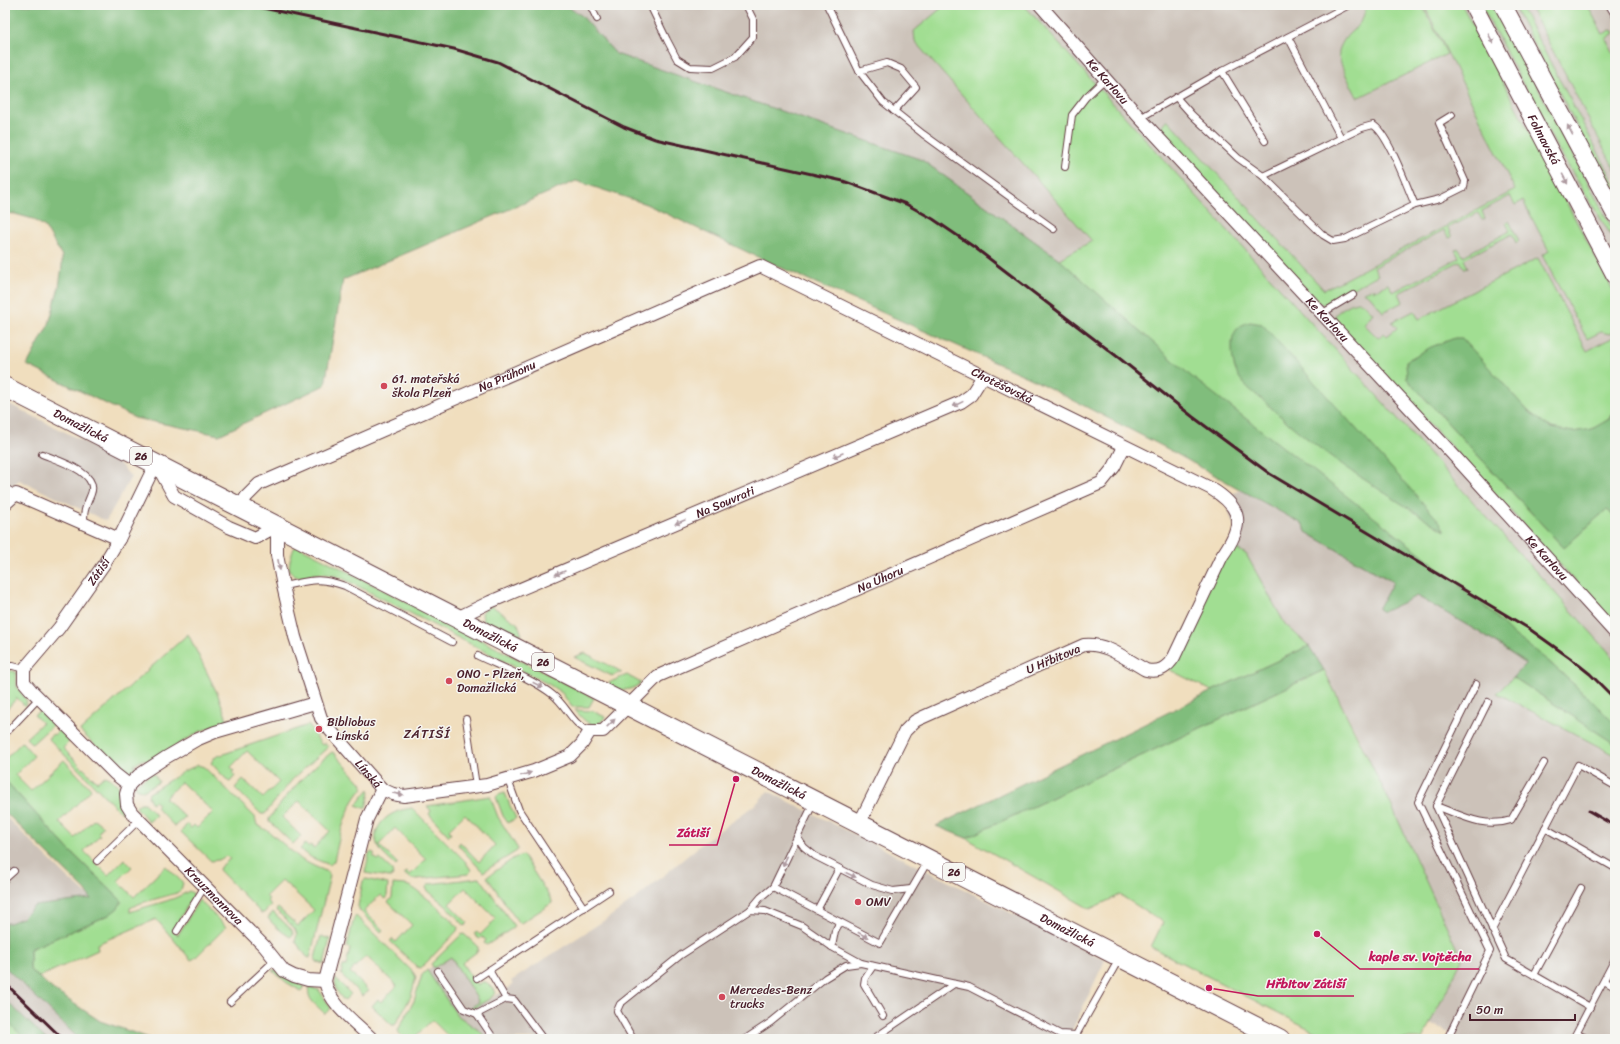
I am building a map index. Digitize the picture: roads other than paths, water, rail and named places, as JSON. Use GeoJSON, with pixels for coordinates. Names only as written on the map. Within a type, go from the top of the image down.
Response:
{"type":"FeatureCollection","features":[{"type":"Feature","properties":{"kind":"main road","name":"Folmavská"},"geometry":{"type":"LineString","coordinates":[[1473,5],[1615,275]]}},
{"type":"Feature","properties":{"kind":"main road"},"geometry":{"type":"LineString","coordinates":[[1503,5],[1615,214]]}},
{"type":"Feature","properties":{"kind":"main road","name":"Domažlická"},"geometry":{"type":"LineString","coordinates":[[5,387],[1280,1039]]}},
{"type":"Feature","properties":{"kind":"street","name":"Ke Karlovu"},"geometry":{"type":"LineString","coordinates":[[1040,5],[1140,118],[1458,460],[1615,633]]}},
{"type":"Feature","properties":{"kind":"street","name":"Chotěšovská"},"geometry":{"type":"LineString","coordinates":[[760,266],[1124,447],[1210,488],[1224,497],[1237,515]]}},
{"type":"Feature","properties":{"kind":"street","name":"Na Průhonu"},"geometry":{"type":"LineString","coordinates":[[241,507],[246,497],[259,484],[760,266]]}},
{"type":"Feature","properties":{"kind":"street","name":"Na Souvrati"},"geometry":{"type":"LineString","coordinates":[[457,618],[490,602],[961,402],[971,396],[983,376]]}},
{"type":"Feature","properties":{"kind":"street","name":"Na Úhoru"},"geometry":{"type":"LineString","coordinates":[[628,705],[653,680],[666,672],[1101,482],[1114,467],[1124,447]]}},
{"type":"Feature","properties":{"kind":"street"},"geometry":{"type":"LineString","coordinates":[[156,463],[174,496],[229,527],[255,538],[277,526]]}},
{"type":"Feature","properties":{"kind":"street","name":"Zátiší"},"geometry":{"type":"LineString","coordinates":[[24,669],[59,628],[104,564],[119,539],[156,463]]}},
{"type":"Feature","properties":{"kind":"street"},"geometry":{"type":"LineString","coordinates":[[5,504],[10,491],[119,539]]}},
{"type":"Feature","properties":{"kind":"street","name":"U Hřbitova"},"geometry":{"type":"LineString","coordinates":[[860,824],[906,731],[915,721],[1084,645],[1097,645],[1106,648],[1146,670],[1153,672],[1166,668],[1174,657],[1222,556],[1230,545],[1238,523],[1237,515]]}},
{"type":"Feature","properties":{"kind":"street","name":"Línská"},"geometry":{"type":"LineString","coordinates":[[277,526],[277,555],[283,586],[295,637],[315,703],[321,718],[330,730],[382,789],[393,794],[404,796],[508,780],[570,756],[582,744],[590,731]]}},
{"type":"Feature","properties":{"kind":"street"},"geometry":{"type":"LineString","coordinates":[[24,669],[24,682],[115,774],[129,784],[139,775],[196,740],[315,703]]}},
{"type":"Feature","properties":{"kind":"street"},"geometry":{"type":"LineString","coordinates":[[590,731],[603,731],[628,705]]}},
{"type":"Feature","properties":{"kind":"street","name":"Kreuzmannova"},"geometry":{"type":"LineString","coordinates":[[129,784],[126,794],[127,805],[132,813],[264,946],[284,971],[308,980],[326,981]]}},
{"type":"Feature","properties":{"kind":"street"},"geometry":{"type":"LineString","coordinates":[[372,1039],[337,1004],[327,988],[326,981],[367,819],[382,789]]}},
{"type":"Feature","properties":{"kind":"lane"},"geometry":{"type":"LineString","coordinates":[[590,5],[597,19]]}},
{"type":"Feature","properties":{"kind":"lane"},"geometry":{"type":"LineString","coordinates":[[650,5],[666,40],[677,59],[690,67],[713,68],[734,57],[753,37],[753,19],[746,5]]}},
{"type":"Feature","properties":{"kind":"lane"},"geometry":{"type":"LineString","coordinates":[[827,5],[859,71],[883,102],[923,134],[1054,229]]}},
{"type":"Feature","properties":{"kind":"lane"},"geometry":{"type":"LineString","coordinates":[[1140,118],[1222,71],[1349,5]]}},
{"type":"Feature","properties":{"kind":"lane"},"geometry":{"type":"LineString","coordinates":[[1609,5],[1615,15]]}},
{"type":"Feature","properties":{"kind":"lane"},"geometry":{"type":"LineString","coordinates":[[1288,37],[1341,138]]}},
{"type":"Feature","properties":{"kind":"lane"},"geometry":{"type":"LineString","coordinates":[[859,71],[887,63],[901,69],[916,87],[894,111]]}},
{"type":"Feature","properties":{"kind":"lane"},"geometry":{"type":"LineString","coordinates":[[1222,71],[1265,141]]}},
{"type":"Feature","properties":{"kind":"lane"},"geometry":{"type":"LineString","coordinates":[[1065,167],[1072,115],[1086,98],[1106,79]]}},
{"type":"Feature","properties":{"kind":"lane"},"geometry":{"type":"LineString","coordinates":[[1176,97],[1203,126],[1238,158],[1263,176],[1323,235],[1333,241],[1345,239],[1415,205],[1440,199],[1464,187],[1465,181],[1439,123],[1452,115]]}},
{"type":"Feature","properties":{"kind":"lane"},"geometry":{"type":"LineString","coordinates":[[1263,176],[1341,138],[1373,125],[1377,127],[1385,138],[1415,205]]}},
{"type":"Feature","properties":{"kind":"lane"},"geometry":{"type":"LineString","coordinates":[[1321,314],[1353,295]]}},
{"type":"Feature","properties":{"kind":"lane"},"geometry":{"type":"LineString","coordinates":[[42,454],[80,470],[88,478],[92,490],[83,516],[85,524]]}},
{"type":"Feature","properties":{"kind":"lane"},"geometry":{"type":"LineString","coordinates":[[283,586],[318,579],[329,580],[345,586],[452,642]]}},
{"type":"Feature","properties":{"kind":"lane"},"geometry":{"type":"LineString","coordinates":[[478,656],[544,688],[562,703],[577,724],[590,731]]}},
{"type":"Feature","properties":{"kind":"lane"},"geometry":{"type":"LineString","coordinates":[[5,666],[13,666],[24,669]]}},
{"type":"Feature","properties":{"kind":"lane"},"geometry":{"type":"LineString","coordinates":[[1447,1039],[1490,951],[1418,802],[1476,684]]}},
{"type":"Feature","properties":{"kind":"lane"},"geometry":{"type":"LineString","coordinates":[[5,734],[39,698]]}},
{"type":"Feature","properties":{"kind":"lane"},"geometry":{"type":"LineString","coordinates":[[1436,806],[1488,702]]}},
{"type":"Feature","properties":{"kind":"lane"},"geometry":{"type":"LineString","coordinates":[[466,719],[476,786]]}},
{"type":"Feature","properties":{"kind":"lane"},"geometry":{"type":"LineString","coordinates":[[1436,806],[1482,823],[1500,823],[1511,820],[1544,763]]}},
{"type":"Feature","properties":{"kind":"lane"},"geometry":{"type":"LineString","coordinates":[[1492,930],[1578,765],[1615,786]]}},
{"type":"Feature","properties":{"kind":"lane"},"geometry":{"type":"LineString","coordinates":[[508,780],[519,810],[584,908]]}},
{"type":"Feature","properties":{"kind":"lane"},"geometry":{"type":"LineString","coordinates":[[633,1039],[618,1011],[620,1004],[681,955],[750,910],[761,897],[774,887],[814,801]]}},
{"type":"Feature","properties":{"kind":"lane"},"geometry":{"type":"LineString","coordinates":[[1436,806],[1506,960],[1590,1007]]}},
{"type":"Feature","properties":{"kind":"lane"},"geometry":{"type":"LineString","coordinates":[[97,861],[139,820]]}},
{"type":"Feature","properties":{"kind":"lane"},"geometry":{"type":"LineString","coordinates":[[1545,828],[1615,868]]}},
{"type":"Feature","properties":{"kind":"lane"},"geometry":{"type":"LineString","coordinates":[[797,837],[804,847],[815,856],[872,885],[893,891],[911,889]]}},
{"type":"Feature","properties":{"kind":"lane"},"geometry":{"type":"LineString","coordinates":[[774,887],[880,943],[929,860]]}},
{"type":"Feature","properties":{"kind":"lane"},"geometry":{"type":"LineString","coordinates":[[817,910],[839,869]]}},
{"type":"Feature","properties":{"kind":"lane"},"geometry":{"type":"LineString","coordinates":[[5,879],[14,871]]}},
{"type":"Feature","properties":{"kind":"lane"},"geometry":{"type":"LineString","coordinates":[[177,931],[204,886]]}},
{"type":"Feature","properties":{"kind":"lane"},"geometry":{"type":"LineString","coordinates":[[1534,975],[1580,888]]}},
{"type":"Feature","properties":{"kind":"lane"},"geometry":{"type":"LineString","coordinates":[[477,978],[610,891]]}},
{"type":"Feature","properties":{"kind":"lane"},"geometry":{"type":"LineString","coordinates":[[750,910],[765,911],[802,926],[832,947],[861,963],[969,987],[1060,1034],[1077,1037],[1120,957]]}},
{"type":"Feature","properties":{"kind":"lane"},"geometry":{"type":"LineString","coordinates":[[832,947],[835,931],[840,922]]}},
{"type":"Feature","properties":{"kind":"lane"},"geometry":{"type":"LineString","coordinates":[[230,1002],[275,960]]}},
{"type":"Feature","properties":{"kind":"lane"},"geometry":{"type":"LineString","coordinates":[[1573,1039],[1615,960]]}},
{"type":"Feature","properties":{"kind":"lane"},"geometry":{"type":"LineString","coordinates":[[745,1039],[771,1022],[825,978],[846,965],[861,963]]}},
{"type":"Feature","properties":{"kind":"lane"},"geometry":{"type":"LineString","coordinates":[[873,966],[865,978],[864,984],[883,1016]]}},
{"type":"Feature","properties":{"kind":"lane"},"geometry":{"type":"LineString","coordinates":[[489,970],[506,999]]}},
{"type":"Feature","properties":{"kind":"lane"},"geometry":{"type":"LineString","coordinates":[[438,971],[464,1009],[478,1014],[494,1039]]}},
{"type":"Feature","properties":{"kind":"lane"},"geometry":{"type":"LineString","coordinates":[[1604,981],[1615,987]]}},
{"type":"Feature","properties":{"kind":"lane"},"geometry":{"type":"LineString","coordinates":[[872,1039],[954,984]]}},
{"type":"Feature","properties":{"kind":"lane"},"geometry":{"type":"LineString","coordinates":[[478,1014],[506,999],[514,1000],[543,1039]]}},
{"type":"Feature","properties":{"kind":"lane"},"geometry":{"type":"LineString","coordinates":[[1577,1033],[1590,1039]]}},
{"type":"Feature","properties":{"kind":"railway"},"geometry":{"type":"LineString","coordinates":[[249,5],[454,49],[498,62],[624,127],[655,139],[843,181],[906,204],[933,219],[974,247],[1119,358],[1193,417],[1270,474],[1528,628],[1590,674],[1615,699]]}},
{"type":"Feature","properties":{"kind":"railway"},"geometry":{"type":"LineString","coordinates":[[1589,811],[1615,826]]}},
{"type":"Feature","properties":{"kind":"railway"},"geometry":{"type":"LineString","coordinates":[[5,983],[63,1039]]}},
{"type":"Feature","properties":{"kind":"place","name":"61. mateřská škola Plzeň"},"geometry":{"type":"Point","coordinates":[384,386]}},
{"type":"Feature","properties":{"kind":"place","name":"ONO - Plzeň, Domažlická"},"geometry":{"type":"Point","coordinates":[449,681]}},
{"type":"Feature","properties":{"kind":"place","name":"Bibliobus - Línská"},"geometry":{"type":"Point","coordinates":[319,729]}},
{"type":"Feature","properties":{"kind":"place","name":"Zátiší"},"geometry":{"type":"Point","coordinates":[736,779]}},
{"type":"Feature","properties":{"kind":"place","name":"OMV"},"geometry":{"type":"Point","coordinates":[858,902]}},
{"type":"Feature","properties":{"kind":"place","name":"kaple sv. Vojtěcha"},"geometry":{"type":"Point","coordinates":[1317,934]}},
{"type":"Feature","properties":{"kind":"place","name":"Hřbitov Zátiší"},"geometry":{"type":"Point","coordinates":[1209,988]}},
{"type":"Feature","properties":{"kind":"place","name":"Mercedes-Benz trucks"},"geometry":{"type":"Point","coordinates":[722,997]}},
{"type":"Feature","properties":{"kind":"district","name":"ZÁTIŠÍ"},"geometry":{"type":"Point","coordinates":[427,733]}}]}
